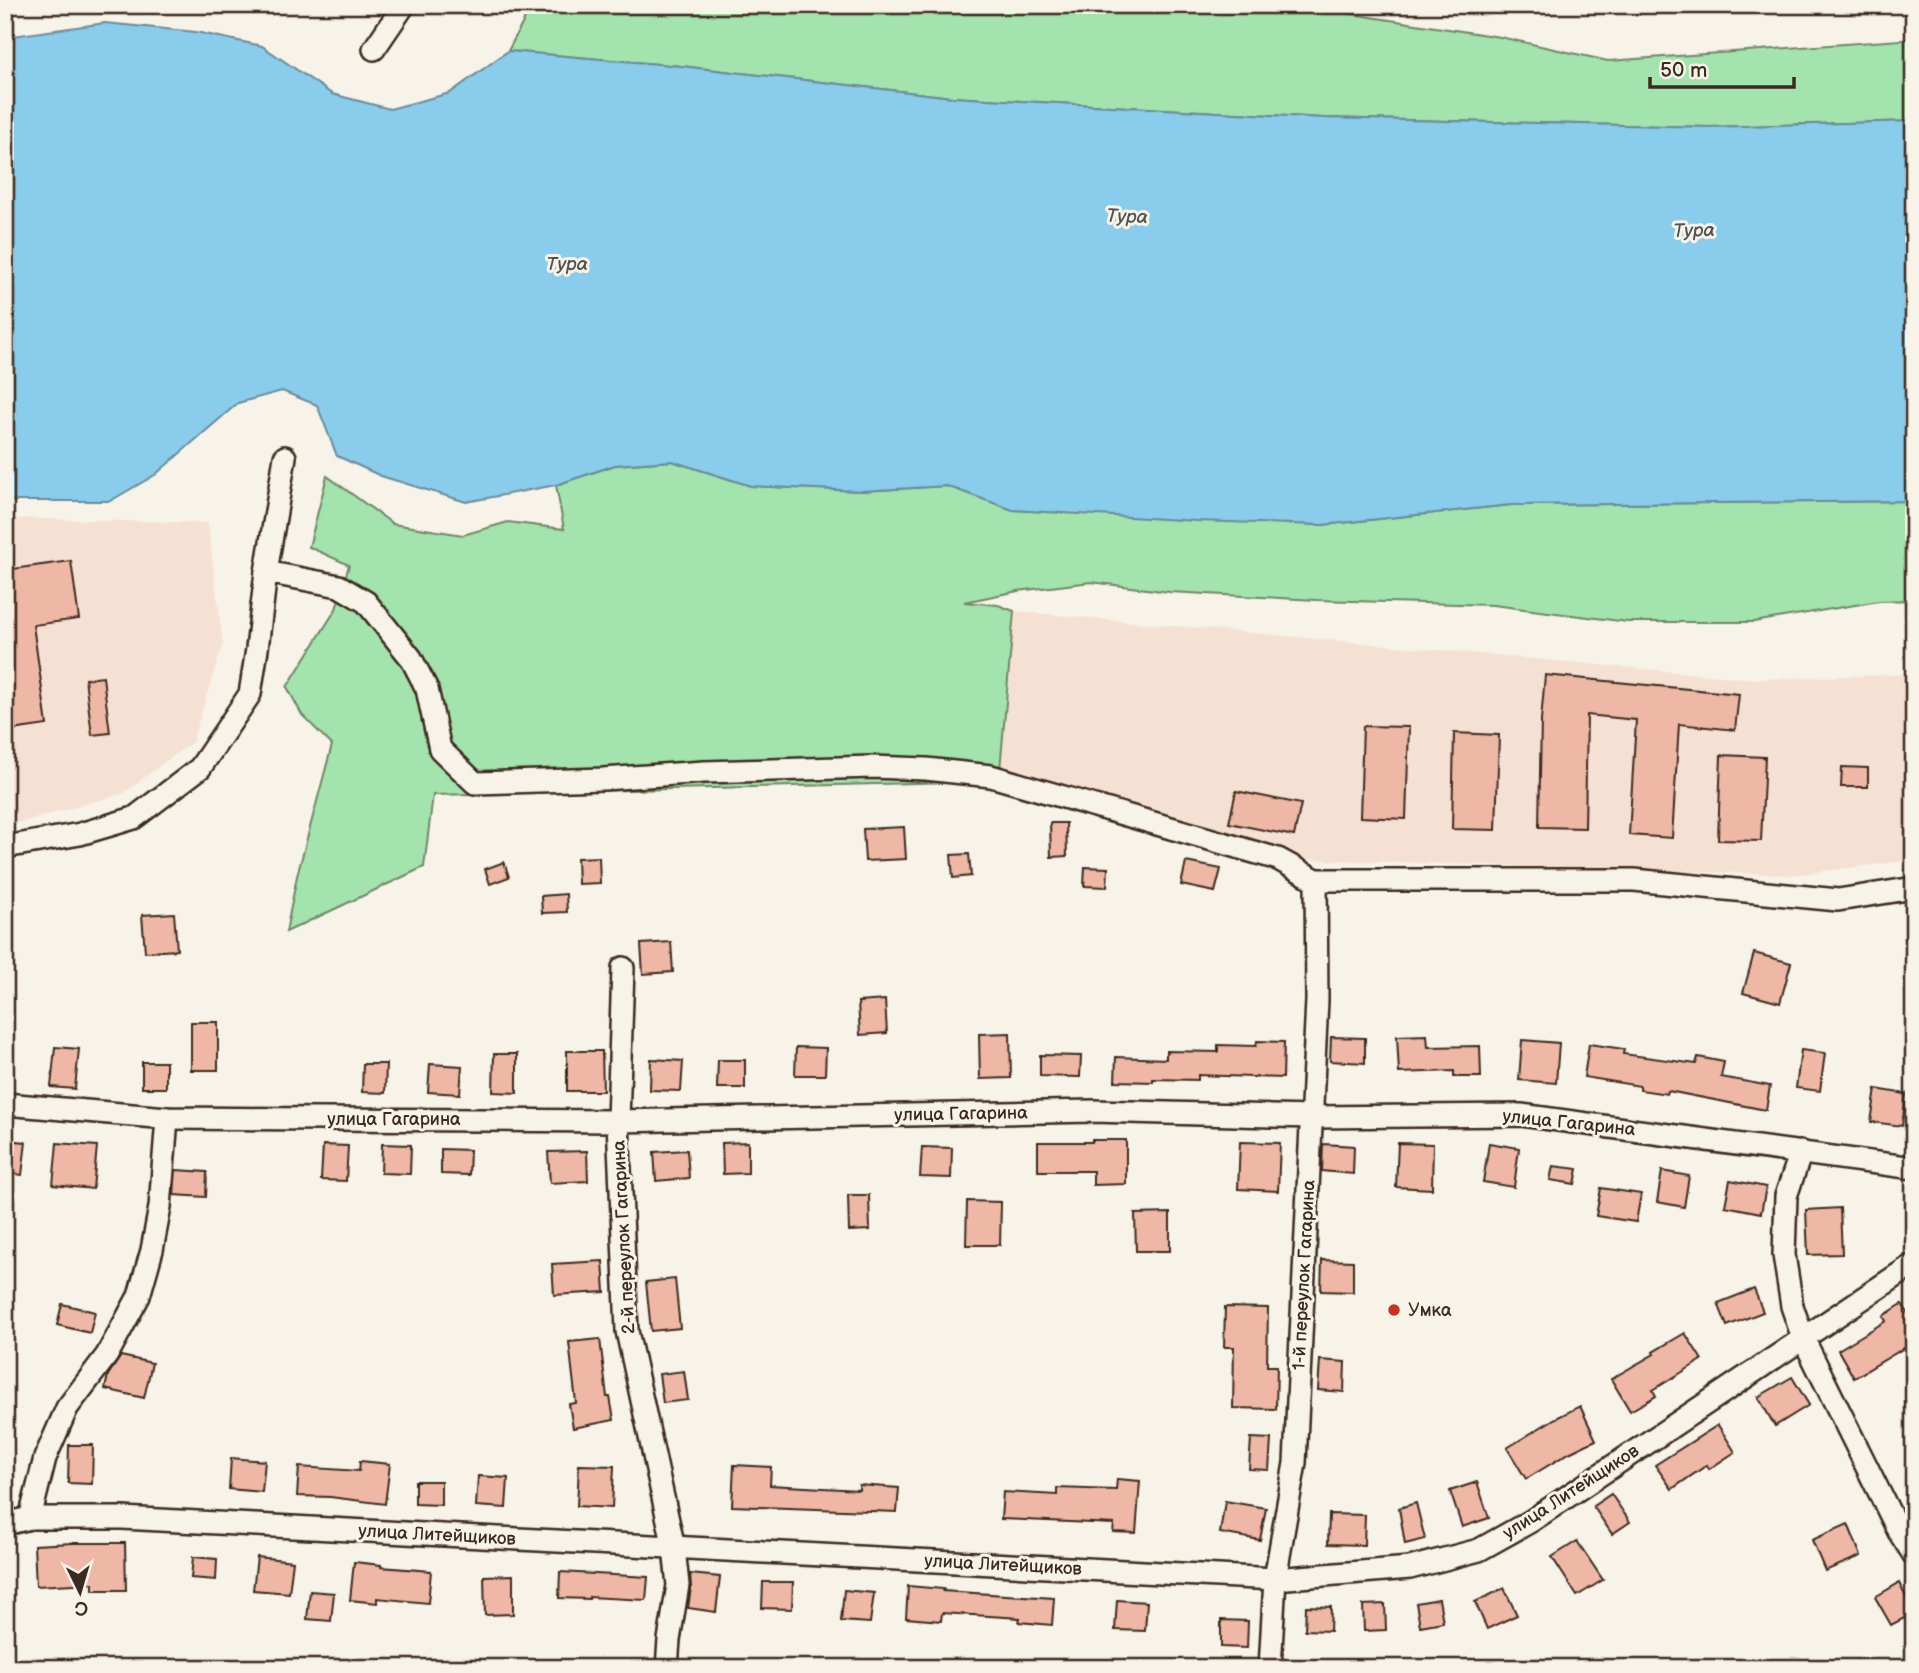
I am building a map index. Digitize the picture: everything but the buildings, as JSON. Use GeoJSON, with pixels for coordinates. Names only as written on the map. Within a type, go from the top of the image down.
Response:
{"type":"FeatureCollection","features":[{"type":"Feature","properties":{"kind":"street"},"geometry":{"type":"LineString","coordinates":[[374,49],[404,5]]}},
{"type":"Feature","properties":{"kind":"street"},"geometry":{"type":"LineString","coordinates":[[5,847],[80,834],[134,818],[200,768],[250,694],[285,457]]}},
{"type":"Feature","properties":{"kind":"street"},"geometry":{"type":"LineString","coordinates":[[266,572],[339,586],[366,602],[411,658],[427,689],[440,749],[475,783],[603,779],[704,772],[872,767],[926,769],[991,776],[1278,859],[1316,880],[1633,880],[1838,900],[1914,888]]}},
{"type":"Feature","properties":{"kind":"street","name":"1-й переулок Гагарина"},"geometry":{"type":"LineString","coordinates":[[1270,1668],[1275,1579],[1295,1463],[1317,1000],[1316,880]]}},
{"type":"Feature","properties":{"kind":"street","name":"2-й переулок Гагарина"},"geometry":{"type":"LineString","coordinates":[[623,968],[618,1121],[627,1331],[674,1548],[678,1586],[667,1668]]}},
{"type":"Feature","properties":{"kind":"street","name":"улица Гагарина"},"geometry":{"type":"LineString","coordinates":[[5,1104],[167,1118],[618,1121],[1093,1111],[1312,1117],[1521,1115],[1914,1168]]}},
{"type":"Feature","properties":{"kind":"street"},"geometry":{"type":"LineString","coordinates":[[30,1518],[45,1458],[67,1408],[107,1355],[139,1296],[160,1207],[167,1118]]}},
{"type":"Feature","properties":{"kind":"street"},"geometry":{"type":"LineString","coordinates":[[1801,1152],[1786,1196],[1784,1255],[1792,1306],[1803,1338],[1899,1532],[1914,1555]]}},
{"type":"Feature","properties":{"kind":"street","name":"улица Литейщиков"},"geometry":{"type":"LineString","coordinates":[[5,1524],[30,1518],[122,1518],[1275,1579],[1410,1568],[1479,1550],[1531,1521],[1914,1264]]}},
{"type":"Feature","properties":{"kind":"shaded area"},"geometry":{"type":"Polygon","coordinates":[[[5,518],[208,523],[223,644],[192,742],[124,793],[5,827],[5,518]]]}},
{"type":"Feature","properties":{"kind":"shaded area"},"geometry":{"type":"Polygon","coordinates":[[[1014,611],[1754,679],[1914,674],[1914,860],[1792,875],[1297,859],[1000,770],[1014,611]]]}},
{"type":"Feature","properties":{"kind":"green space"},"geometry":{"type":"Polygon","coordinates":[[[532,5],[1293,5],[1500,37],[1608,61],[1914,39],[1914,121],[1709,127],[1323,118],[952,97],[681,66],[508,51],[532,5]]]}},
{"type":"Feature","properties":{"kind":"green space"},"geometry":{"type":"Polygon","coordinates":[[[672,461],[751,486],[861,491],[947,486],[1013,510],[1322,525],[1511,505],[1914,501],[1914,600],[1879,601],[1754,622],[1628,622],[1493,605],[1316,600],[1170,592],[1091,582],[1018,591],[964,602],[998,605],[1014,611],[1000,770],[959,782],[433,795],[424,867],[286,932],[297,876],[332,745],[302,715],[287,687],[336,609],[349,565],[309,547],[327,476],[393,524],[463,535],[508,522],[564,529],[556,485],[615,465],[672,461]]]}},
{"type":"Feature","properties":{"kind":"water","name":"Тура"},"geometry":{"type":"Polygon","coordinates":[[[105,23],[196,32],[262,46],[332,94],[390,109],[450,93],[508,51],[681,66],[952,97],[1323,118],[1709,127],[1914,121],[1914,501],[1511,505],[1322,525],[1197,521],[1013,510],[947,486],[861,491],[751,486],[672,461],[615,465],[556,485],[466,502],[381,476],[337,456],[317,405],[282,391],[238,403],[155,475],[110,501],[5,501],[5,37],[105,23]]]}},
{"type":"Feature","properties":{"kind":"place","name":"Умка"},"geometry":{"type":"Point","coordinates":[1394,1310]}}]}
